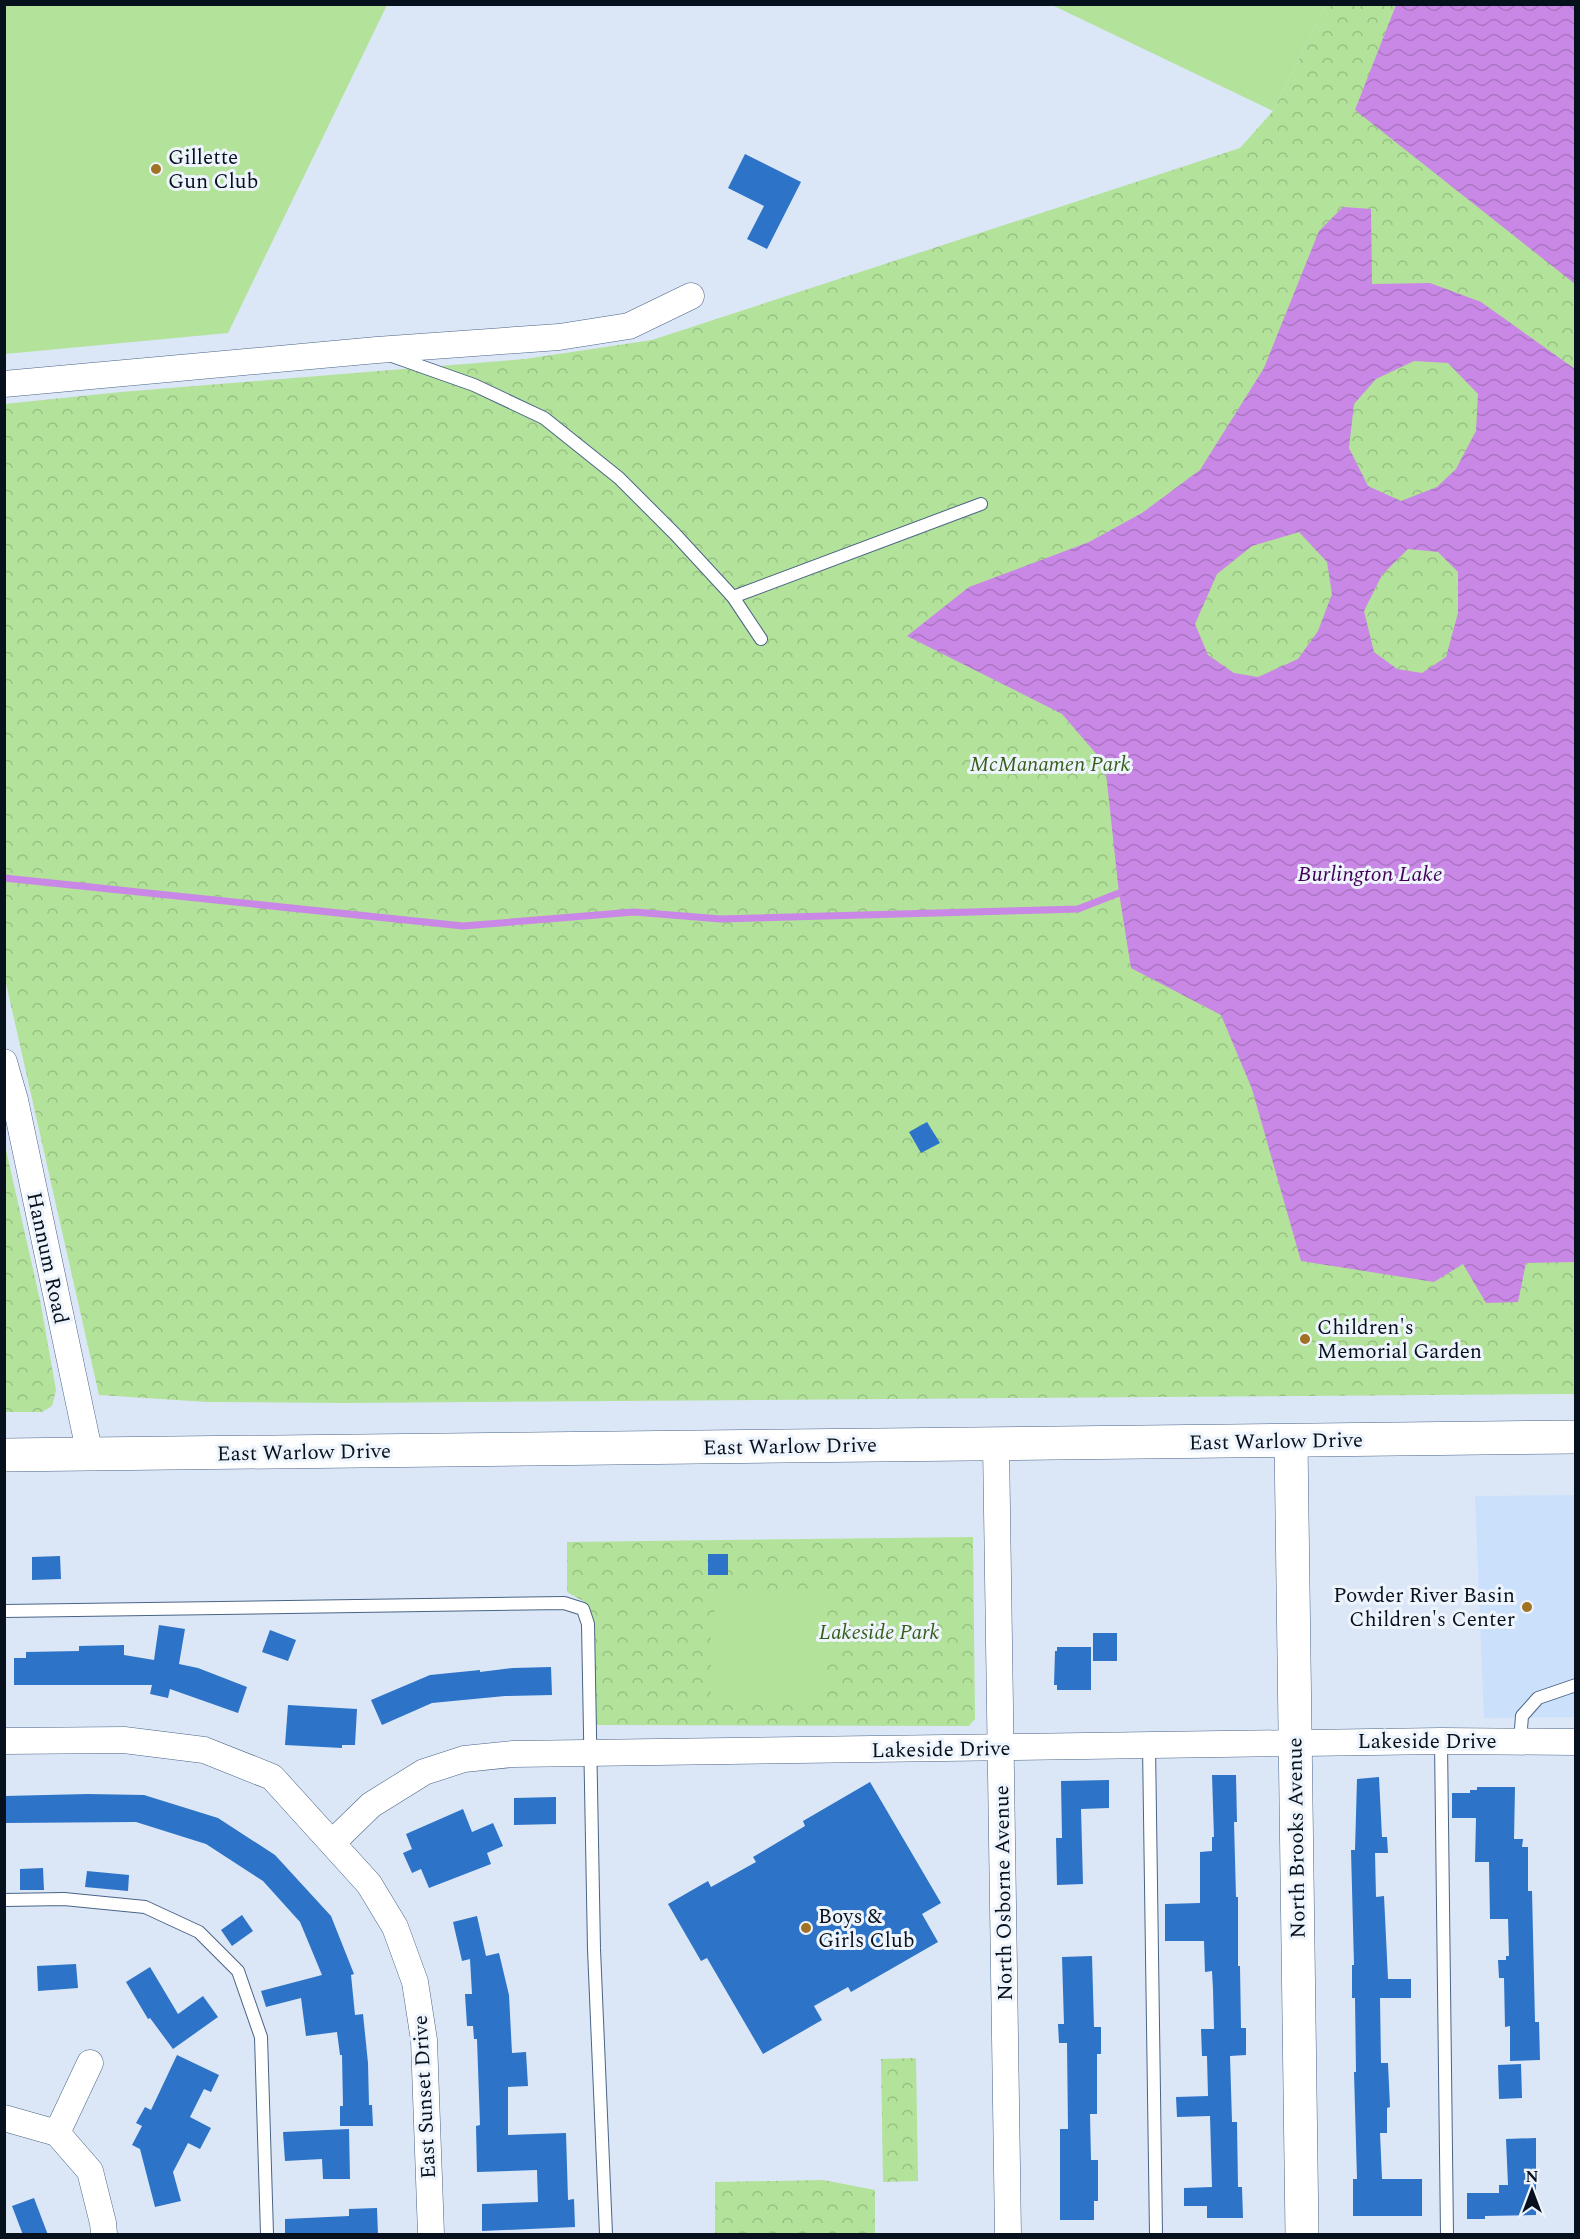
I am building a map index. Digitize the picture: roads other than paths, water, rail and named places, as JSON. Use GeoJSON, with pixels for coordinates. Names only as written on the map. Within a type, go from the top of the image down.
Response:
{"type":"FeatureCollection","features":[{"type":"Feature","properties":{"kind":"street"},"geometry":{"type":"LineString","coordinates":[[4,384],[377,350],[559,337],[628,326],[691,296]]}},
{"type":"Feature","properties":{"kind":"street","name":"Hannum Road"},"geometry":{"type":"LineString","coordinates":[[4,1062],[15,1100],[90,1455]]}},
{"type":"Feature","properties":{"kind":"street","name":"East Warlow Drive"},"geometry":{"type":"LineString","coordinates":[[4,1455],[1575,1437]]}},
{"type":"Feature","properties":{"kind":"street","name":"North Brooks Avenue"},"geometry":{"type":"LineString","coordinates":[[1291,1441],[1302,2235]]}},
{"type":"Feature","properties":{"kind":"street","name":"North Osborne Avenue"},"geometry":{"type":"LineString","coordinates":[[996,1444],[1008,2235]]}},
{"type":"Feature","properties":{"kind":"street","name":"East Sunset Drive"},"geometry":{"type":"LineString","coordinates":[[4,1741],[124,1740],[204,1750],[272,1777],[333,1842],[369,1884],[395,1927],[415,1982],[424,2040],[431,2235]]}},
{"type":"Feature","properties":{"kind":"street","name":"Lakeside Drive"},"geometry":{"type":"LineString","coordinates":[[333,1842],[371,1804],[424,1772],[464,1759],[513,1754],[1441,1741],[1575,1742]]}},
{"type":"Feature","properties":{"kind":"street"},"geometry":{"type":"LineString","coordinates":[[57,2133],[90,2063]]}},
{"type":"Feature","properties":{"kind":"street"},"geometry":{"type":"LineString","coordinates":[[4,2118],[57,2133],[90,2171],[104,2235]]}},
{"type":"Feature","properties":{"kind":"lane"},"geometry":{"type":"LineString","coordinates":[[377,350],[474,386],[544,418],[619,478],[675,534],[734,597],[761,639]]}},
{"type":"Feature","properties":{"kind":"lane"},"geometry":{"type":"LineString","coordinates":[[734,597],[981,504]]}},
{"type":"Feature","properties":{"kind":"lane"},"geometry":{"type":"LineString","coordinates":[[4,1611],[564,1603],[583,1608],[588,1624],[594,1949],[606,2235]]}},
{"type":"Feature","properties":{"kind":"lane"},"geometry":{"type":"LineString","coordinates":[[1520,1741],[1522,1716],[1538,1698],[1575,1685]]}},
{"type":"Feature","properties":{"kind":"lane"},"geometry":{"type":"LineString","coordinates":[[1441,1741],[1447,2235]]}},
{"type":"Feature","properties":{"kind":"lane"},"geometry":{"type":"LineString","coordinates":[[1149,1745],[1156,2235]]}},
{"type":"Feature","properties":{"kind":"lane"},"geometry":{"type":"LineString","coordinates":[[4,1900],[64,1899],[145,1907],[199,1932],[237,1971],[261,2037],[267,2235]]}},
{"type":"Feature","properties":{"kind":"water"},"geometry":{"type":"Polygon","coordinates":[[[1396,5],[1575,5],[1575,284],[1355,110],[1396,5]]]}},
{"type":"Feature","properties":{"kind":"water","name":"Burlington Lake"},"geometry":{"type":"Polygon","coordinates":[[[1343,207],[1371,209],[1372,284],[1430,283],[1481,302],[1575,369],[1575,1262],[1526,1263],[1518,1302],[1486,1303],[1463,1264],[1434,1282],[1301,1261],[1252,1089],[1221,1015],[1131,968],[1119,893],[1105,764],[1062,714],[907,636],[969,587],[1089,542],[1142,513],[1200,470],[1264,368],[1319,231],[1343,207]],[[1414,361],[1376,379],[1354,404],[1349,448],[1368,486],[1401,501],[1437,487],[1456,469],[1476,431],[1478,394],[1448,363],[1414,361]],[[1299,532],[1252,546],[1217,574],[1195,624],[1208,655],[1234,673],[1258,677],[1298,659],[1318,631],[1332,594],[1327,562],[1299,532]],[[1408,549],[1382,575],[1364,611],[1374,652],[1397,669],[1422,673],[1446,657],[1458,613],[1458,572],[1438,552],[1408,549]]]}},
{"type":"Feature","properties":{"kind":"waterway"},"geometry":{"type":"LineString","coordinates":[[4,878],[463,926],[634,912],[721,919],[1078,909],[1119,893]]}},
{"type":"Feature","properties":{"kind":"place","name":"Gillette Gun Club"},"geometry":{"type":"Point","coordinates":[156,169]}},
{"type":"Feature","properties":{"kind":"place","name":"Children's Memorial Garden"},"geometry":{"type":"Point","coordinates":[1305,1339]}},
{"type":"Feature","properties":{"kind":"place","name":"Powder River Basin Children's Center"},"geometry":{"type":"Point","coordinates":[1527,1607]}},
{"type":"Feature","properties":{"kind":"place","name":"Boys & Girls Club"},"geometry":{"type":"Point","coordinates":[806,1928]}},
{"type":"Feature","properties":{"kind":"park label","name":"McManamen Park"},"geometry":{"type":"Point","coordinates":[1050,764]}},
{"type":"Feature","properties":{"kind":"park label","name":"Lakeside Park"},"geometry":{"type":"Point","coordinates":[879,1632]}}]}
